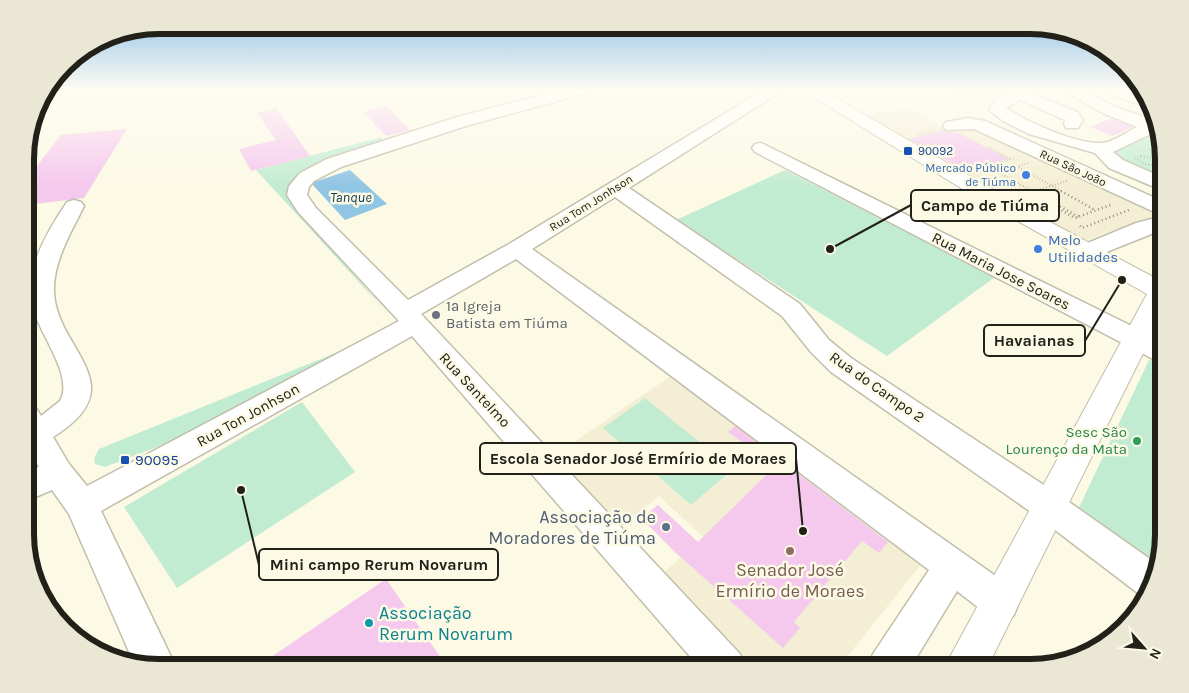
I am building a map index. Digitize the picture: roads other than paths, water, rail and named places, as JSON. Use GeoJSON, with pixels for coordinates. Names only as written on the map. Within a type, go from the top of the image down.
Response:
{"type":"FeatureCollection","features":[{"type":"Feature","properties":{"kind":"main road"},"geometry":{"type":"LineString","coordinates":[[864,122],[894,140],[1004,194],[1086,252],[1155,285]]}},
{"type":"Feature","properties":{"kind":"main road"},"geometry":{"type":"LineString","coordinates":[[970,659],[1050,507],[1149,346],[1155,319]]}},
{"type":"Feature","properties":{"kind":"street","name":"Rua Santelmo"},"geometry":{"type":"LineString","coordinates":[[458,122],[388,140],[334,163],[307,177],[299,186],[297,195],[300,201],[536,455],[718,659]]}},
{"type":"Feature","properties":{"kind":"street","name":"Rua Tom Jonhson"},"geometry":{"type":"LineString","coordinates":[[409,318],[722,122]]}},
{"type":"Feature","properties":{"kind":"street","name":"Rua São João"},"geometry":{"type":"LineString","coordinates":[[952,126],[968,122]]}},
{"type":"Feature","properties":{"kind":"street","name":"Rua São João"},"geometry":{"type":"LineString","coordinates":[[972,122],[979,124],[1155,206]]}},
{"type":"Feature","properties":{"kind":"street"},"geometry":{"type":"LineString","coordinates":[[1018,122],[1066,142],[1111,146],[1151,127]]}},
{"type":"Feature","properties":{"kind":"street"},"geometry":{"type":"LineString","coordinates":[[1044,122],[1061,126],[1072,124],[1111,146]]}},
{"type":"Feature","properties":{"kind":"street"},"geometry":{"type":"LineString","coordinates":[[1111,146],[1106,157],[1116,164],[1155,181]]}},
{"type":"Feature","properties":{"kind":"street","name":"Rua Maria Jose Soares"},"geometry":{"type":"LineString","coordinates":[[761,148],[1149,346]]}},
{"type":"Feature","properties":{"kind":"street","name":"Rua do Campo 2"},"geometry":{"type":"LineString","coordinates":[[615,188],[791,310],[820,346],[841,365],[1050,507],[1147,579]]}},
{"type":"Feature","properties":{"kind":"street"},"geometry":{"type":"LineString","coordinates":[[34,424],[69,410],[78,395],[78,386],[67,356],[44,306],[43,286],[47,261],[74,206]]}},
{"type":"Feature","properties":{"kind":"street"},"geometry":{"type":"LineString","coordinates":[[1086,252],[1155,225]]}},
{"type":"Feature","properties":{"kind":"street"},"geometry":{"type":"LineString","coordinates":[[517,249],[953,565],[1001,602]]}},
{"type":"Feature","properties":{"kind":"street","name":"Rua Ton Jonhson"},"geometry":{"type":"LineString","coordinates":[[82,505],[409,318]]}},
{"type":"Feature","properties":{"kind":"street"},"geometry":{"type":"LineString","coordinates":[[34,434],[46,470],[82,505],[152,659]]}},
{"type":"Feature","properties":{"kind":"street"},"geometry":{"type":"LineString","coordinates":[[34,480],[46,470]]}},
{"type":"Feature","properties":{"kind":"street"},"geometry":{"type":"LineString","coordinates":[[893,659],[953,565]]}},
{"type":"Feature","properties":{"kind":"water","name":"Tanque"},"geometry":{"type":"Polygon","coordinates":[[[350,170],[387,204],[345,220],[311,183],[350,170]]]}},
{"type":"Feature","properties":{"kind":"place","name":"90092"},"geometry":{"type":"Point","coordinates":[908,151]}},
{"type":"Feature","properties":{"kind":"place","name":"Mercado Público de Tiúma"},"geometry":{"type":"Point","coordinates":[1026,175]}},
{"type":"Feature","properties":{"kind":"place","name":"Campo de Tiúma"},"geometry":{"type":"Point","coordinates":[830,249]}},
{"type":"Feature","properties":{"kind":"place","name":"Melo Utilidades"},"geometry":{"type":"Point","coordinates":[1038,249]}},
{"type":"Feature","properties":{"kind":"place","name":"Havaianas"},"geometry":{"type":"Point","coordinates":[1122,280]}},
{"type":"Feature","properties":{"kind":"place","name":"1ª Igreja Batista em Tiúma"},"geometry":{"type":"Point","coordinates":[436,315]}},
{"type":"Feature","properties":{"kind":"place","name":"Sesc São Lourenço da Mata"},"geometry":{"type":"Point","coordinates":[1137,441]}},
{"type":"Feature","properties":{"kind":"place","name":"90095"},"geometry":{"type":"Point","coordinates":[125,460]}},
{"type":"Feature","properties":{"kind":"place","name":"Mini campo Rerum Novarum"},"geometry":{"type":"Point","coordinates":[241,490]}},
{"type":"Feature","properties":{"kind":"place","name":"Associação de Moradores de Tiúma"},"geometry":{"type":"Point","coordinates":[666,527]}},
{"type":"Feature","properties":{"kind":"place","name":"Escola Senador José Ermírio de Moraes"},"geometry":{"type":"Point","coordinates":[803,531]}},
{"type":"Feature","properties":{"kind":"place","name":"Senador José Ermírio de Moraes"},"geometry":{"type":"Point","coordinates":[790,551]}},
{"type":"Feature","properties":{"kind":"place","name":"Associação Rerum Novarum"},"geometry":{"type":"Point","coordinates":[369,623]}}]}
